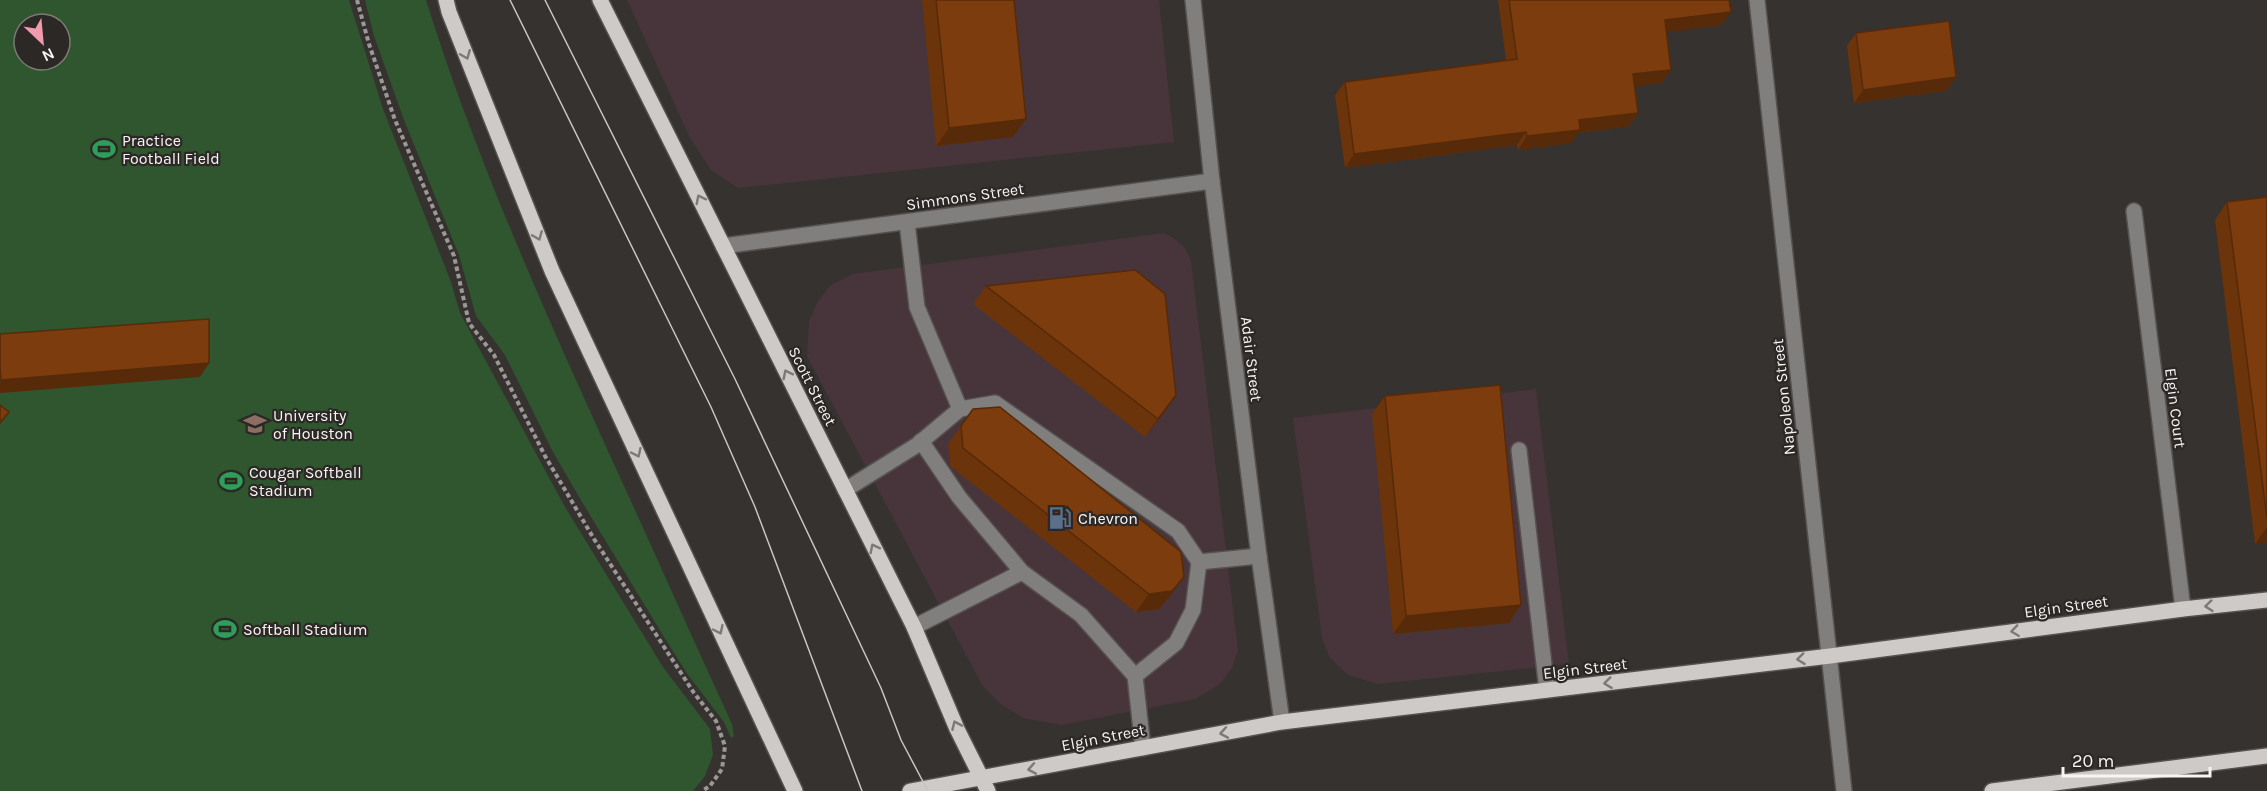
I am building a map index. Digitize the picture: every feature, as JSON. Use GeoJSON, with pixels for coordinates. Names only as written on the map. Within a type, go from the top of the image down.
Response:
{"type":"FeatureCollection","features":[{"type":"Feature","properties":{"kind":"main road"},"geometry":{"type":"LineString","coordinates":[[446,0],[552,271],[795,791]]}},
{"type":"Feature","properties":{"kind":"main road","name":"Scott Street"},"geometry":{"type":"LineString","coordinates":[[600,0],[914,627],[957,729],[985,784]]}},
{"type":"Feature","properties":{"kind":"main road","name":"Elgin Street"},"geometry":{"type":"LineString","coordinates":[[910,791],[985,784],[1143,748],[1282,722],[1830,656],[2267,600]]}},
{"type":"Feature","properties":{"kind":"main road"},"geometry":{"type":"LineString","coordinates":[[1992,791],[2267,756]]}},
{"type":"Feature","properties":{"kind":"street","name":"Adair Street"},"geometry":{"type":"LineString","coordinates":[[1193,0],[1212,181],[1282,722]]}},
{"type":"Feature","properties":{"kind":"street","name":"Napoleon Street"},"geometry":{"type":"LineString","coordinates":[[1757,0],[1844,791]]}},
{"type":"Feature","properties":{"kind":"street","name":"Simmons Street"},"geometry":{"type":"LineString","coordinates":[[723,246],[1212,181]]}},
{"type":"Feature","properties":{"kind":"street","name":"Elgin Court"},"geometry":{"type":"LineString","coordinates":[[2134,211],[2183,609]]}},
{"type":"Feature","properties":{"kind":"street"},"geometry":{"type":"LineString","coordinates":[[907,222],[916,307],[960,409]]}},
{"type":"Feature","properties":{"kind":"street"},"geometry":{"type":"LineString","coordinates":[[845,490],[921,441],[960,409],[995,403],[1178,531],[1199,562],[1193,610],[1176,643],[1135,676]]}},
{"type":"Feature","properties":{"kind":"street"},"geometry":{"type":"LineString","coordinates":[[921,441],[959,498],[1022,572],[1081,615],[1135,676],[1143,748]]}},
{"type":"Feature","properties":{"kind":"street"},"geometry":{"type":"LineString","coordinates":[[1519,450],[1547,690]]}},
{"type":"Feature","properties":{"kind":"street"},"geometry":{"type":"LineString","coordinates":[[1199,562],[1259,556]]}},
{"type":"Feature","properties":{"kind":"street"},"geometry":{"type":"LineString","coordinates":[[914,627],[1022,572]]}},
{"type":"Feature","properties":{"kind":"path"},"geometry":{"type":"LineString","coordinates":[[357,0],[369,44],[395,120],[454,256],[469,323],[494,355],[545,456],[594,538],[694,693],[716,721],[725,746],[722,769],[710,786],[702,791]]}},
{"type":"Feature","properties":{"kind":"shaded area"},"geometry":{"type":"Polygon","coordinates":[[[627,0],[1159,0],[1174,142],[738,188],[711,170],[690,138],[627,0]]]}},
{"type":"Feature","properties":{"kind":"shaded area"},"geometry":{"type":"Polygon","coordinates":[[[1164,233],[1185,248],[1191,261],[1238,650],[1232,668],[1219,685],[1195,699],[1062,725],[1023,718],[1001,704],[982,685],[807,356],[809,321],[818,301],[831,285],[853,274],[1164,233]]]}},
{"type":"Feature","properties":{"kind":"shaded area"},"geometry":{"type":"Polygon","coordinates":[[[1536,389],[1569,664],[1377,684],[1348,675],[1330,658],[1322,638],[1293,418],[1536,389]]]}},
{"type":"Feature","properties":{"kind":"green space","name":"University of Houston"},"geometry":{"type":"Polygon","coordinates":[[[0,0],[349,0],[383,109],[451,282],[460,313],[565,507],[663,667],[710,729],[713,755],[705,776],[693,791],[0,791],[0,0]]]}},
{"type":"Feature","properties":{"kind":"green space"},"geometry":{"type":"Polygon","coordinates":[[[365,0],[426,0],[487,172],[510,228],[583,396],[732,724],[734,736],[731,738],[724,722],[688,675],[664,637],[582,502],[553,452],[505,355],[476,316],[459,255],[404,120],[374,36],[365,0]]]}},
{"type":"Feature","properties":{"kind":"building"},"geometry":{"type":"Polygon","coordinates":[[[936,0],[1014,0],[1026,119],[949,128],[936,0]]]}},
{"type":"Feature","properties":{"kind":"building"},"geometry":{"type":"Polygon","coordinates":[[[1509,0],[1729,0],[1731,12],[1665,20],[1671,70],[1633,74],[1638,113],[1579,120],[1580,130],[1527,136],[1526,132],[1354,154],[1345,82],[1517,59],[1509,0]]]}},
{"type":"Feature","properties":{"kind":"building"},"geometry":{"type":"Polygon","coordinates":[[[1949,21],[1956,77],[1863,90],[1856,33],[1949,21]]]}},
{"type":"Feature","properties":{"kind":"building"},"geometry":{"type":"Polygon","coordinates":[[[2267,197],[2267,519],[2227,202],[2267,197]]]}},
{"type":"Feature","properties":{"kind":"building"},"geometry":{"type":"Polygon","coordinates":[[[1135,270],[1165,294],[1176,395],[1158,419],[986,286],[1135,270]]]}},
{"type":"Feature","properties":{"kind":"building"},"geometry":{"type":"Polygon","coordinates":[[[209,319],[209,363],[1,380],[0,334],[209,319]]]}},
{"type":"Feature","properties":{"kind":"building"},"geometry":{"type":"Polygon","coordinates":[[[1500,385],[1521,605],[1406,616],[1385,396],[1500,385]]]}},
{"type":"Feature","properties":{"kind":"building"},"geometry":{"type":"Polygon","coordinates":[[[0,405],[9,412],[0,423],[0,405]]]}},
{"type":"Feature","properties":{"kind":"building"},"geometry":{"type":"Polygon","coordinates":[[[1000,407],[1181,552],[1184,577],[1172,591],[1149,594],[963,448],[961,426],[973,409],[1000,407]]]}},
{"type":"Feature","properties":{"kind":"tram line"},"geometry":{"type":"LineString","coordinates":[[510,0],[711,407],[755,507],[862,791]]}},
{"type":"Feature","properties":{"kind":"tram line"},"geometry":{"type":"LineString","coordinates":[[545,0],[735,379],[881,688],[901,740],[928,791]]}},
{"type":"Feature","properties":{"kind":"place","name":"Practice Football Field"},"geometry":{"type":"Point","coordinates":[104,149]}},
{"type":"Feature","properties":{"kind":"place","name":"University of Houston"},"geometry":{"type":"Point","coordinates":[255,424]}},
{"type":"Feature","properties":{"kind":"place","name":"Cougar Softball Stadium"},"geometry":{"type":"Point","coordinates":[231,481]}},
{"type":"Feature","properties":{"kind":"place","name":"Chevron"},"geometry":{"type":"Point","coordinates":[1060,518]}},
{"type":"Feature","properties":{"kind":"place","name":"Softball Stadium"},"geometry":{"type":"Point","coordinates":[225,629]}}]}
